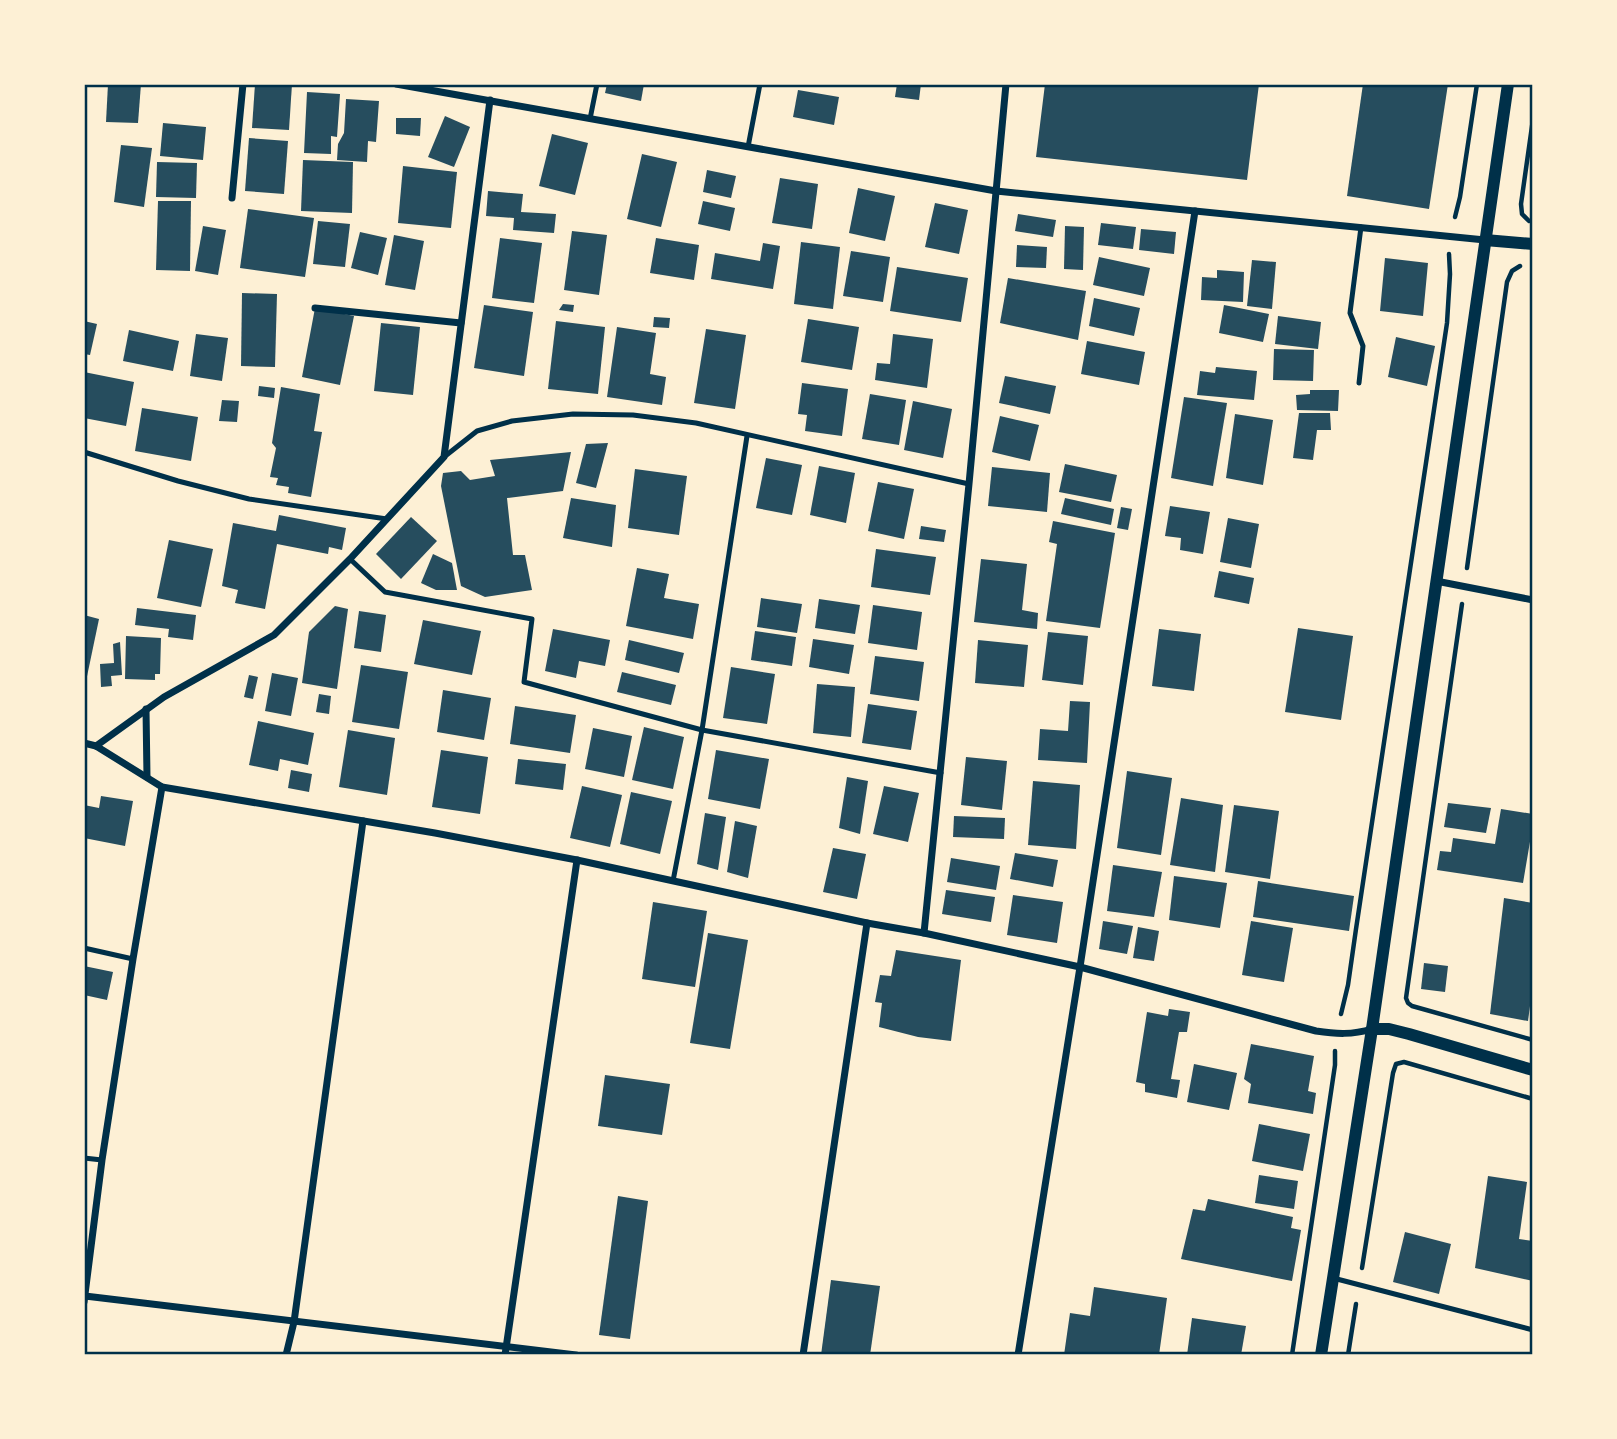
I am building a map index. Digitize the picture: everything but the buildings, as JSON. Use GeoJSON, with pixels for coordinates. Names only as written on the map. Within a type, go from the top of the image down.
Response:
{"type":"FeatureCollection","features":[{"type":"Feature","properties":{"kind":"street"},"geometry":{"type":"LineString","coordinates":[[232,198],[243,84]]}},
{"type":"Feature","properties":{"kind":"street"},"geometry":{"type":"LineString","coordinates":[[396,84],[996,191],[1533,244]]}},
{"type":"Feature","properties":{"kind":"street"},"geometry":{"type":"LineString","coordinates":[[925,933],[1006,84]]}},
{"type":"Feature","properties":{"kind":"street"},"geometry":{"type":"LineString","coordinates":[[1321,1355],[1508,84]]}},
{"type":"Feature","properties":{"kind":"street"},"geometry":{"type":"LineString","coordinates":[[96,746],[164,697],[274,635],[350,559],[444,457],[490,100]]}},
{"type":"Feature","properties":{"kind":"street"},"geometry":{"type":"LineString","coordinates":[[1018,1355],[1195,211]]}},
{"type":"Feature","properties":{"kind":"street"},"geometry":{"type":"LineString","coordinates":[[315,308],[461,323]]}},
{"type":"Feature","properties":{"kind":"street"},"geometry":{"type":"LineString","coordinates":[[1435,581],[1533,600]]}},
{"type":"Feature","properties":{"kind":"street"},"geometry":{"type":"LineString","coordinates":[[146,709],[147,777]]}},
{"type":"Feature","properties":{"kind":"street"},"geometry":{"type":"LineString","coordinates":[[84,743],[96,746],[162,787],[577,860],[1080,967],[1316,1031],[1338,1035],[1356,1034],[1371,1029],[1389,1029],[1533,1070]]}},
{"type":"Feature","properties":{"kind":"street"},"geometry":{"type":"LineString","coordinates":[[162,787],[102,1160],[85,1299],[576,1355]]}},
{"type":"Feature","properties":{"kind":"street"},"geometry":{"type":"LineString","coordinates":[[286,1355],[294,1322],[363,821]]}},
{"type":"Feature","properties":{"kind":"street"},"geometry":{"type":"LineString","coordinates":[[505,1355],[577,860]]}},
{"type":"Feature","properties":{"kind":"street"},"geometry":{"type":"LineString","coordinates":[[803,1355],[867,923]]}},
{"type":"Feature","properties":{"kind":"lane"},"geometry":{"type":"LineString","coordinates":[[590,119],[597,84]]}},
{"type":"Feature","properties":{"kind":"lane"},"geometry":{"type":"LineString","coordinates":[[748,147],[760,84]]}},
{"type":"Feature","properties":{"kind":"lane"},"geometry":{"type":"LineString","coordinates":[[1359,383],[1363,346],[1350,313],[1362,227]]}},
{"type":"Feature","properties":{"kind":"lane"},"geometry":{"type":"LineString","coordinates":[[444,457],[477,431],[512,421],[573,414],[633,415],[696,424],[969,484]]}},
{"type":"Feature","properties":{"kind":"lane"},"geometry":{"type":"LineString","coordinates":[[673,881],[702,730],[747,436]]}},
{"type":"Feature","properties":{"kind":"lane"},"geometry":{"type":"LineString","coordinates":[[84,452],[178,481],[249,499],[387,519]]}},
{"type":"Feature","properties":{"kind":"lane"},"geometry":{"type":"LineString","coordinates":[[350,559],[385,592],[532,619],[524,682],[702,730],[941,773]]}},
{"type":"Feature","properties":{"kind":"lane"},"geometry":{"type":"LineString","coordinates":[[84,948],[133,959]]}},
{"type":"Feature","properties":{"kind":"lane"},"geometry":{"type":"LineString","coordinates":[[84,1158],[102,1160]]}},
{"type":"Feature","properties":{"kind":"lane"},"geometry":{"type":"LineString","coordinates":[[1333,1278],[1533,1330]]}},
{"type":"Feature","properties":{"kind":"path"},"geometry":{"type":"LineString","coordinates":[[1454,221],[1477,84]]}},
{"type":"Feature","properties":{"kind":"path"},"geometry":{"type":"LineString","coordinates":[[1533,119],[1521,210],[1525,217],[1533,222]]}},
{"type":"Feature","properties":{"kind":"path"},"geometry":{"type":"LineString","coordinates":[[1339,1021],[1348,985],[1445,337],[1449,254]]}},
{"type":"Feature","properties":{"kind":"path"},"geometry":{"type":"LineString","coordinates":[[1527,263],[1512,271],[1507,282],[1406,998],[1412,1006],[1533,1040]]}},
{"type":"Feature","properties":{"kind":"path"},"geometry":{"type":"LineString","coordinates":[[1292,1355],[1335,1065],[1335,1046]]}},
{"type":"Feature","properties":{"kind":"path"},"geometry":{"type":"LineString","coordinates":[[1348,1355],[1396,1064],[1404,1062],[1533,1099]]}}]}
